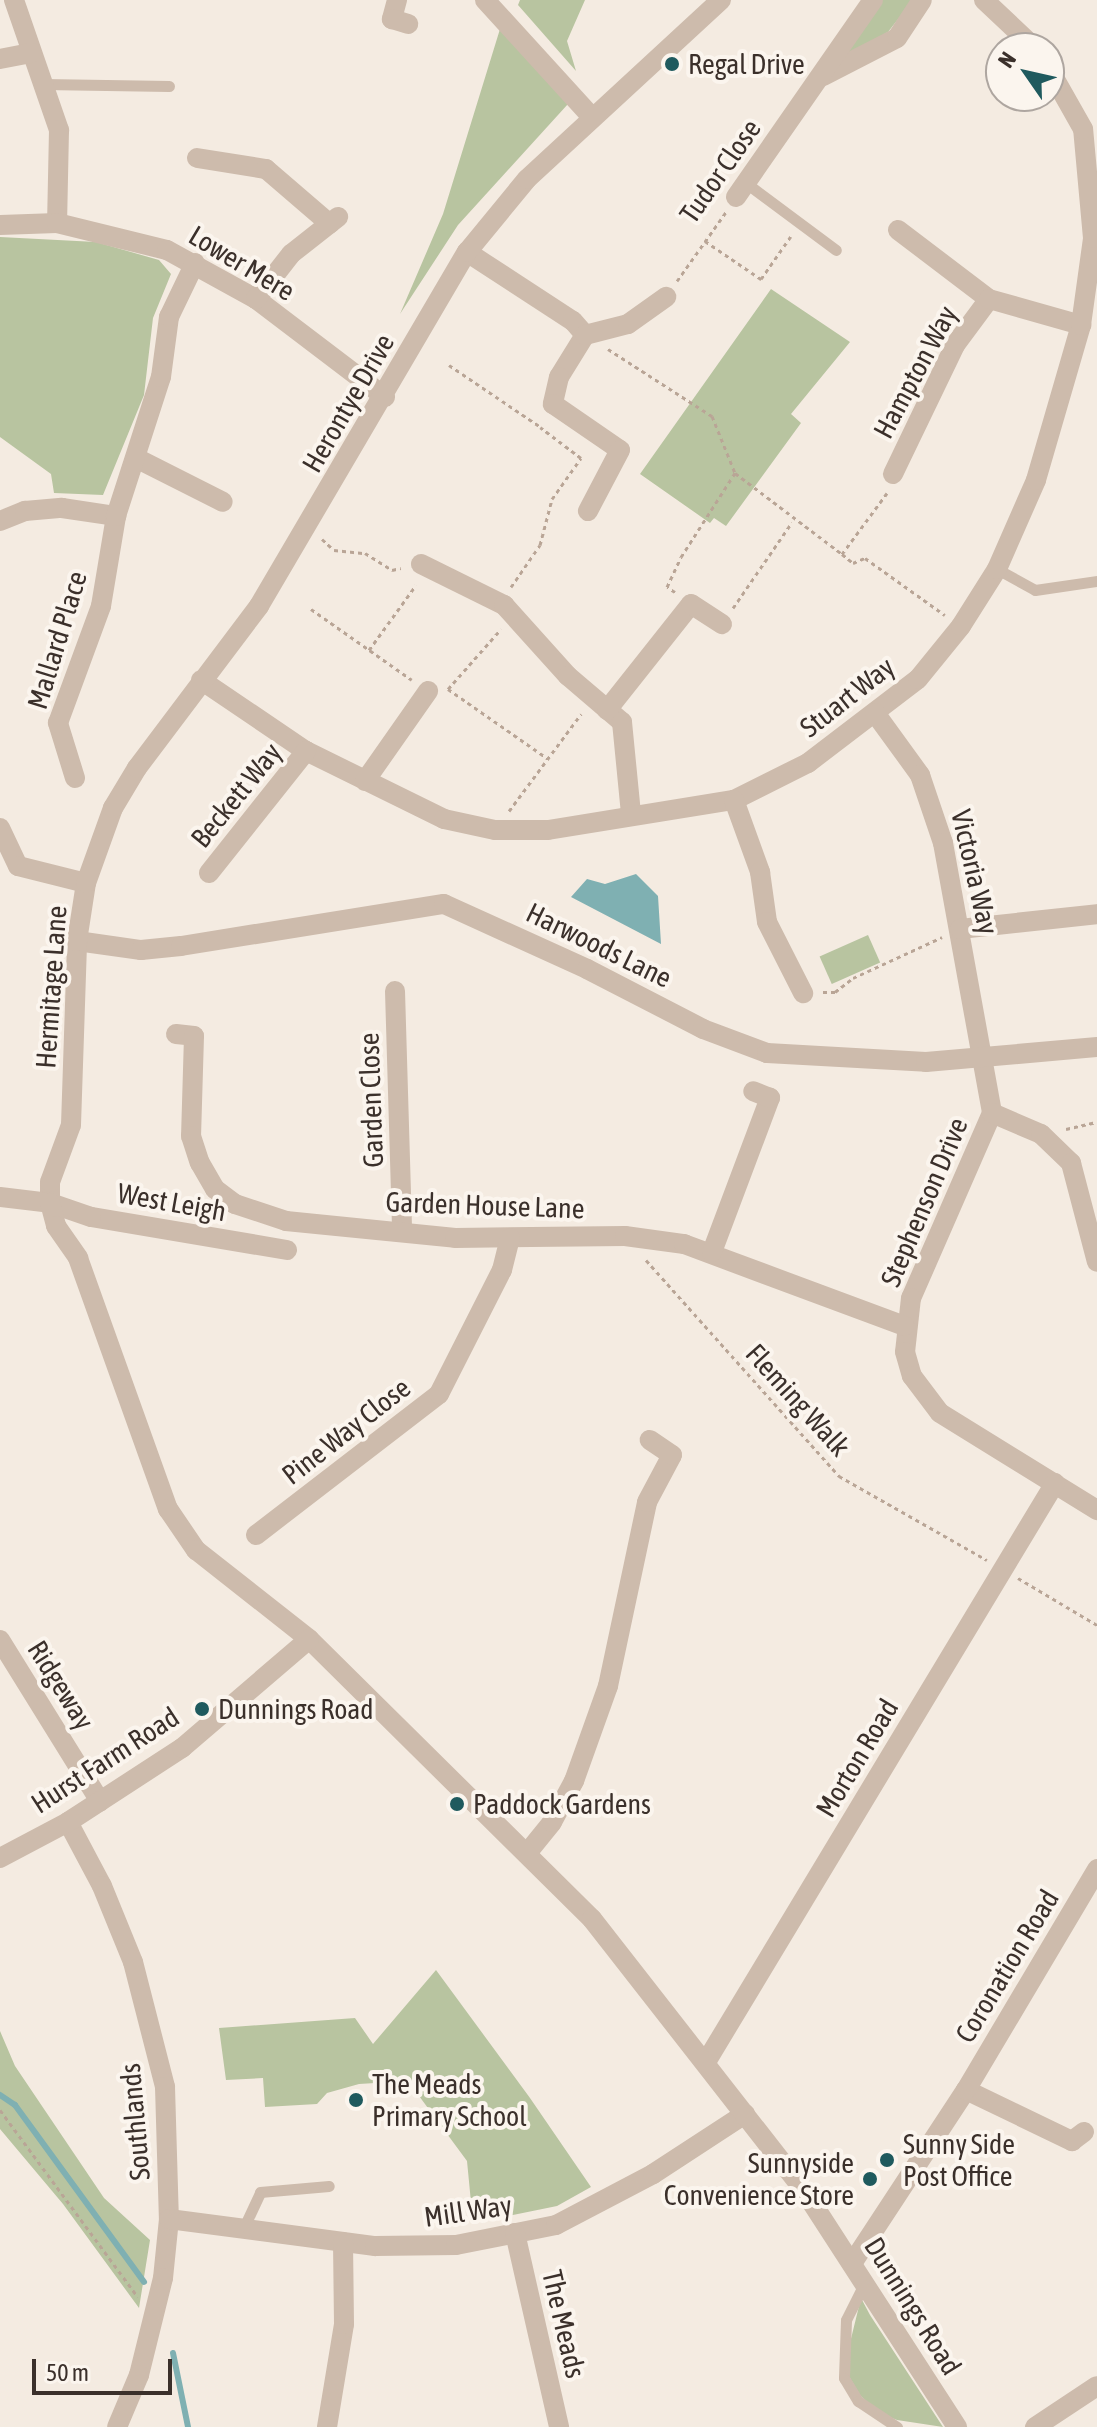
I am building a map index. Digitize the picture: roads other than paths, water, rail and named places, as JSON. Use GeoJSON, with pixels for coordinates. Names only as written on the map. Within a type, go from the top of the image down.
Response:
{"type":"FeatureCollection","features":[{"type":"Feature","properties":{"kind":"street"},"geometry":{"type":"LineString","coordinates":[[14,0],[59,130],[57,223]]}},
{"type":"Feature","properties":{"kind":"street"},"geometry":{"type":"LineString","coordinates":[[397,0],[392,19],[408,24]]}},
{"type":"Feature","properties":{"kind":"street"},"geometry":{"type":"LineString","coordinates":[[485,0],[592,117]]}},
{"type":"Feature","properties":{"kind":"street","name":"Herontye Drive"},"geometry":{"type":"LineString","coordinates":[[86,883],[113,808],[201,680],[259,606],[385,397],[467,252],[527,179],[721,0]]}},
{"type":"Feature","properties":{"kind":"street","name":"Tudor Close"},"geometry":{"type":"LineString","coordinates":[[741,190],[873,0]]}},
{"type":"Feature","properties":{"kind":"street","name":"Tudor Close"},"geometry":{"type":"LineString","coordinates":[[820,78],[897,38],[922,0]]}},
{"type":"Feature","properties":{"kind":"street"},"geometry":{"type":"LineString","coordinates":[[984,0],[1018,32]]}},
{"type":"Feature","properties":{"kind":"street"},"geometry":{"type":"LineString","coordinates":[[0,59],[31,53]]}},
{"type":"Feature","properties":{"kind":"street","name":"Stuart Way"},"geometry":{"type":"LineString","coordinates":[[201,680],[306,751],[444,819],[495,830],[548,830],[631,814],[734,800],[808,763],[918,679],[961,626],[997,569],[1036,480],[1081,325],[1093,238],[1090,128],[1065,92]]}},
{"type":"Feature","properties":{"kind":"street"},"geometry":{"type":"LineString","coordinates":[[197,158],[266,169],[334,221],[291,254],[256,299]]}},
{"type":"Feature","properties":{"kind":"street","name":"Lower Mere"},"geometry":{"type":"LineString","coordinates":[[0,225],[57,223],[99,230],[195,263],[256,299],[385,397]]}},
{"type":"Feature","properties":{"kind":"street","name":"Hampton Way"},"geometry":{"type":"LineString","coordinates":[[898,230],[989,299],[1081,325]]}},
{"type":"Feature","properties":{"kind":"street"},"geometry":{"type":"LineString","coordinates":[[467,252],[573,321],[585,335]]}},
{"type":"Feature","properties":{"kind":"street","name":"Mallard Place"},"geometry":{"type":"LineString","coordinates":[[75,778],[58,723],[101,606],[116,516],[161,377],[169,317],[195,263]]}},
{"type":"Feature","properties":{"kind":"street"},"geometry":{"type":"LineString","coordinates":[[588,511],[620,450],[553,404],[559,377],[585,335],[628,324],[666,297]]}},
{"type":"Feature","properties":{"kind":"street","name":"Hampton Way"},"geometry":{"type":"LineString","coordinates":[[893,474],[955,345],[989,299]]}},
{"type":"Feature","properties":{"kind":"street"},"geometry":{"type":"LineString","coordinates":[[136,458],[223,502]]}},
{"type":"Feature","properties":{"kind":"street"},"geometry":{"type":"LineString","coordinates":[[0,521],[25,511],[62,508],[116,516]]}},
{"type":"Feature","properties":{"kind":"street"},"geometry":{"type":"LineString","coordinates":[[424,565],[506,608],[600,704],[622,722],[631,814]]}},
{"type":"Feature","properties":{"kind":"street"},"geometry":{"type":"LineString","coordinates":[[600,704],[691,604],[722,624]]}},
{"type":"Feature","properties":{"kind":"street"},"geometry":{"type":"LineString","coordinates":[[365,781],[438,690]]}},
{"type":"Feature","properties":{"kind":"street","name":"Victoria Way"},"geometry":{"type":"LineString","coordinates":[[875,713],[920,775],[943,843],[986,1058]]}},
{"type":"Feature","properties":{"kind":"street","name":"Beckett Way"},"geometry":{"type":"LineString","coordinates":[[209,873],[306,751]]}},
{"type":"Feature","properties":{"kind":"street"},"geometry":{"type":"LineString","coordinates":[[734,800],[760,872],[767,922],[803,993]]}},
{"type":"Feature","properties":{"kind":"street","name":"Hermitage Lane"},"geometry":{"type":"LineString","coordinates":[[0,828],[9,871],[86,883],[77,941],[71,1125],[50,1182],[50,1203]]}},
{"type":"Feature","properties":{"kind":"street","name":"Harwoods Lane"},"geometry":{"type":"LineString","coordinates":[[77,941],[141,950],[181,946],[220,936],[444,904],[587,969],[703,1029],[767,1053],[867,1061],[986,1058],[1097,1047]]}},
{"type":"Feature","properties":{"kind":"street"},"geometry":{"type":"LineString","coordinates":[[960,929],[1097,914]]}},
{"type":"Feature","properties":{"kind":"street","name":"Garden Close"},"geometry":{"type":"LineString","coordinates":[[395,991],[402,1230]]}},
{"type":"Feature","properties":{"kind":"street","name":"Garden Close"},"geometry":{"type":"LineString","coordinates":[[374,1015],[395,1015]]}},
{"type":"Feature","properties":{"kind":"street","name":"Garden House Lane"},"geometry":{"type":"LineString","coordinates":[[194,1036],[191,1136],[215,1189],[235,1204],[286,1221],[510,1238],[625,1236],[712,1252],[802,1291],[904,1326]]}},
{"type":"Feature","properties":{"kind":"street","name":"Stephenson Drive"},"geometry":{"type":"LineString","coordinates":[[986,1058],[992,1113],[911,1298],[904,1326],[912,1376],[940,1413],[1097,1510]]}},
{"type":"Feature","properties":{"kind":"street"},"geometry":{"type":"LineString","coordinates":[[712,1252],[770,1098],[753,1091]]}},
{"type":"Feature","properties":{"kind":"street"},"geometry":{"type":"LineString","coordinates":[[992,1113],[1041,1134],[1071,1163],[1097,1262]]}},
{"type":"Feature","properties":{"kind":"street","name":"West Leigh"},"geometry":{"type":"LineString","coordinates":[[0,1197],[50,1203],[91,1217],[287,1250]]}},
{"type":"Feature","properties":{"kind":"street","name":"Dunnings Road"},"geometry":{"type":"LineString","coordinates":[[50,1203],[56,1226],[78,1258],[168,1509],[196,1550],[309,1639],[528,1852],[592,1919],[706,2062],[853,2262],[957,2427]]}},
{"type":"Feature","properties":{"kind":"street","name":"Pine Way Close"},"geometry":{"type":"LineString","coordinates":[[265,1535],[439,1394],[502,1270],[510,1238]]}},
{"type":"Feature","properties":{"kind":"street"},"geometry":{"type":"LineString","coordinates":[[528,1852],[552,1822],[574,1781],[608,1686],[647,1502],[672,1455],[650,1440]]}},
{"type":"Feature","properties":{"kind":"street","name":"Morton Road"},"geometry":{"type":"LineString","coordinates":[[706,2062],[1055,1483]]}},
{"type":"Feature","properties":{"kind":"street","name":"Hurst Farm Road"},"geometry":{"type":"LineString","coordinates":[[0,1858],[68,1822],[182,1748],[309,1639]]}},
{"type":"Feature","properties":{"kind":"street","name":"Ridgeway"},"geometry":{"type":"LineString","coordinates":[[0,1640],[100,1801]]}},
{"type":"Feature","properties":{"kind":"street","name":"Southlands"},"geometry":{"type":"LineString","coordinates":[[68,1822],[128,1949],[165,2087],[169,2219],[155,2320],[117,2427]]}},
{"type":"Feature","properties":{"kind":"street","name":"Coronation Road"},"geometry":{"type":"LineString","coordinates":[[853,2262],[966,2090],[1097,1869]]}},
{"type":"Feature","properties":{"kind":"street"},"geometry":{"type":"LineString","coordinates":[[966,2090],[1073,2143]]}},
{"type":"Feature","properties":{"kind":"street","name":"Mill Way"},"geometry":{"type":"LineString","coordinates":[[169,2219],[343,2242],[443,2246],[515,2233],[556,2225],[601,2204],[745,2114]]}},
{"type":"Feature","properties":{"kind":"street","name":"The Meads"},"geometry":{"type":"LineString","coordinates":[[515,2233],[559,2427]]}},
{"type":"Feature","properties":{"kind":"street"},"geometry":{"type":"LineString","coordinates":[[327,2427],[344,2324],[343,2242]]}},
{"type":"Feature","properties":{"kind":"street"},"geometry":{"type":"LineString","coordinates":[[1035,2427],[1097,2386]]}},
{"type":"Feature","properties":{"kind":"lane"},"geometry":{"type":"LineString","coordinates":[[43,84],[169,86]]}},
{"type":"Feature","properties":{"kind":"lane"},"geometry":{"type":"LineString","coordinates":[[741,190],[800,223],[836,250]]}},
{"type":"Feature","properties":{"kind":"lane"},"geometry":{"type":"LineString","coordinates":[[997,569],[1035,590],[1097,581]]}},
{"type":"Feature","properties":{"kind":"lane"},"geometry":{"type":"LineString","coordinates":[[244,2227],[260,2192],[329,2186]]}},
{"type":"Feature","properties":{"kind":"lane"},"geometry":{"type":"LineString","coordinates":[[866,2282],[846,2320],[844,2378],[858,2401],[897,2427]]}},
{"type":"Feature","properties":{"kind":"water"},"geometry":{"type":"Polygon","coordinates":[[[636,874],[658,896],[661,944],[571,897],[587,879],[605,884],[636,874]]]}},
{"type":"Feature","properties":{"kind":"waterway"},"geometry":{"type":"LineString","coordinates":[[0,2095],[15,2105],[144,2282]]}},
{"type":"Feature","properties":{"kind":"waterway"},"geometry":{"type":"LineString","coordinates":[[173,2353],[188,2427]]}},
{"type":"Feature","properties":{"kind":"place","name":"Regal Drive"},"geometry":{"type":"Point","coordinates":[672,64]}},
{"type":"Feature","properties":{"kind":"place","name":"Dunnings Road"},"geometry":{"type":"Point","coordinates":[202,1709]}},
{"type":"Feature","properties":{"kind":"place","name":"Paddock Gardens"},"geometry":{"type":"Point","coordinates":[457,1804]}},
{"type":"Feature","properties":{"kind":"place","name":"The Meads Primary School"},"geometry":{"type":"Point","coordinates":[356,2100]}},
{"type":"Feature","properties":{"kind":"place","name":"Sunny Side Post Office"},"geometry":{"type":"Point","coordinates":[887,2160]}},
{"type":"Feature","properties":{"kind":"place","name":"Sunnyside Convenience Store"},"geometry":{"type":"Point","coordinates":[870,2179]}}]}
